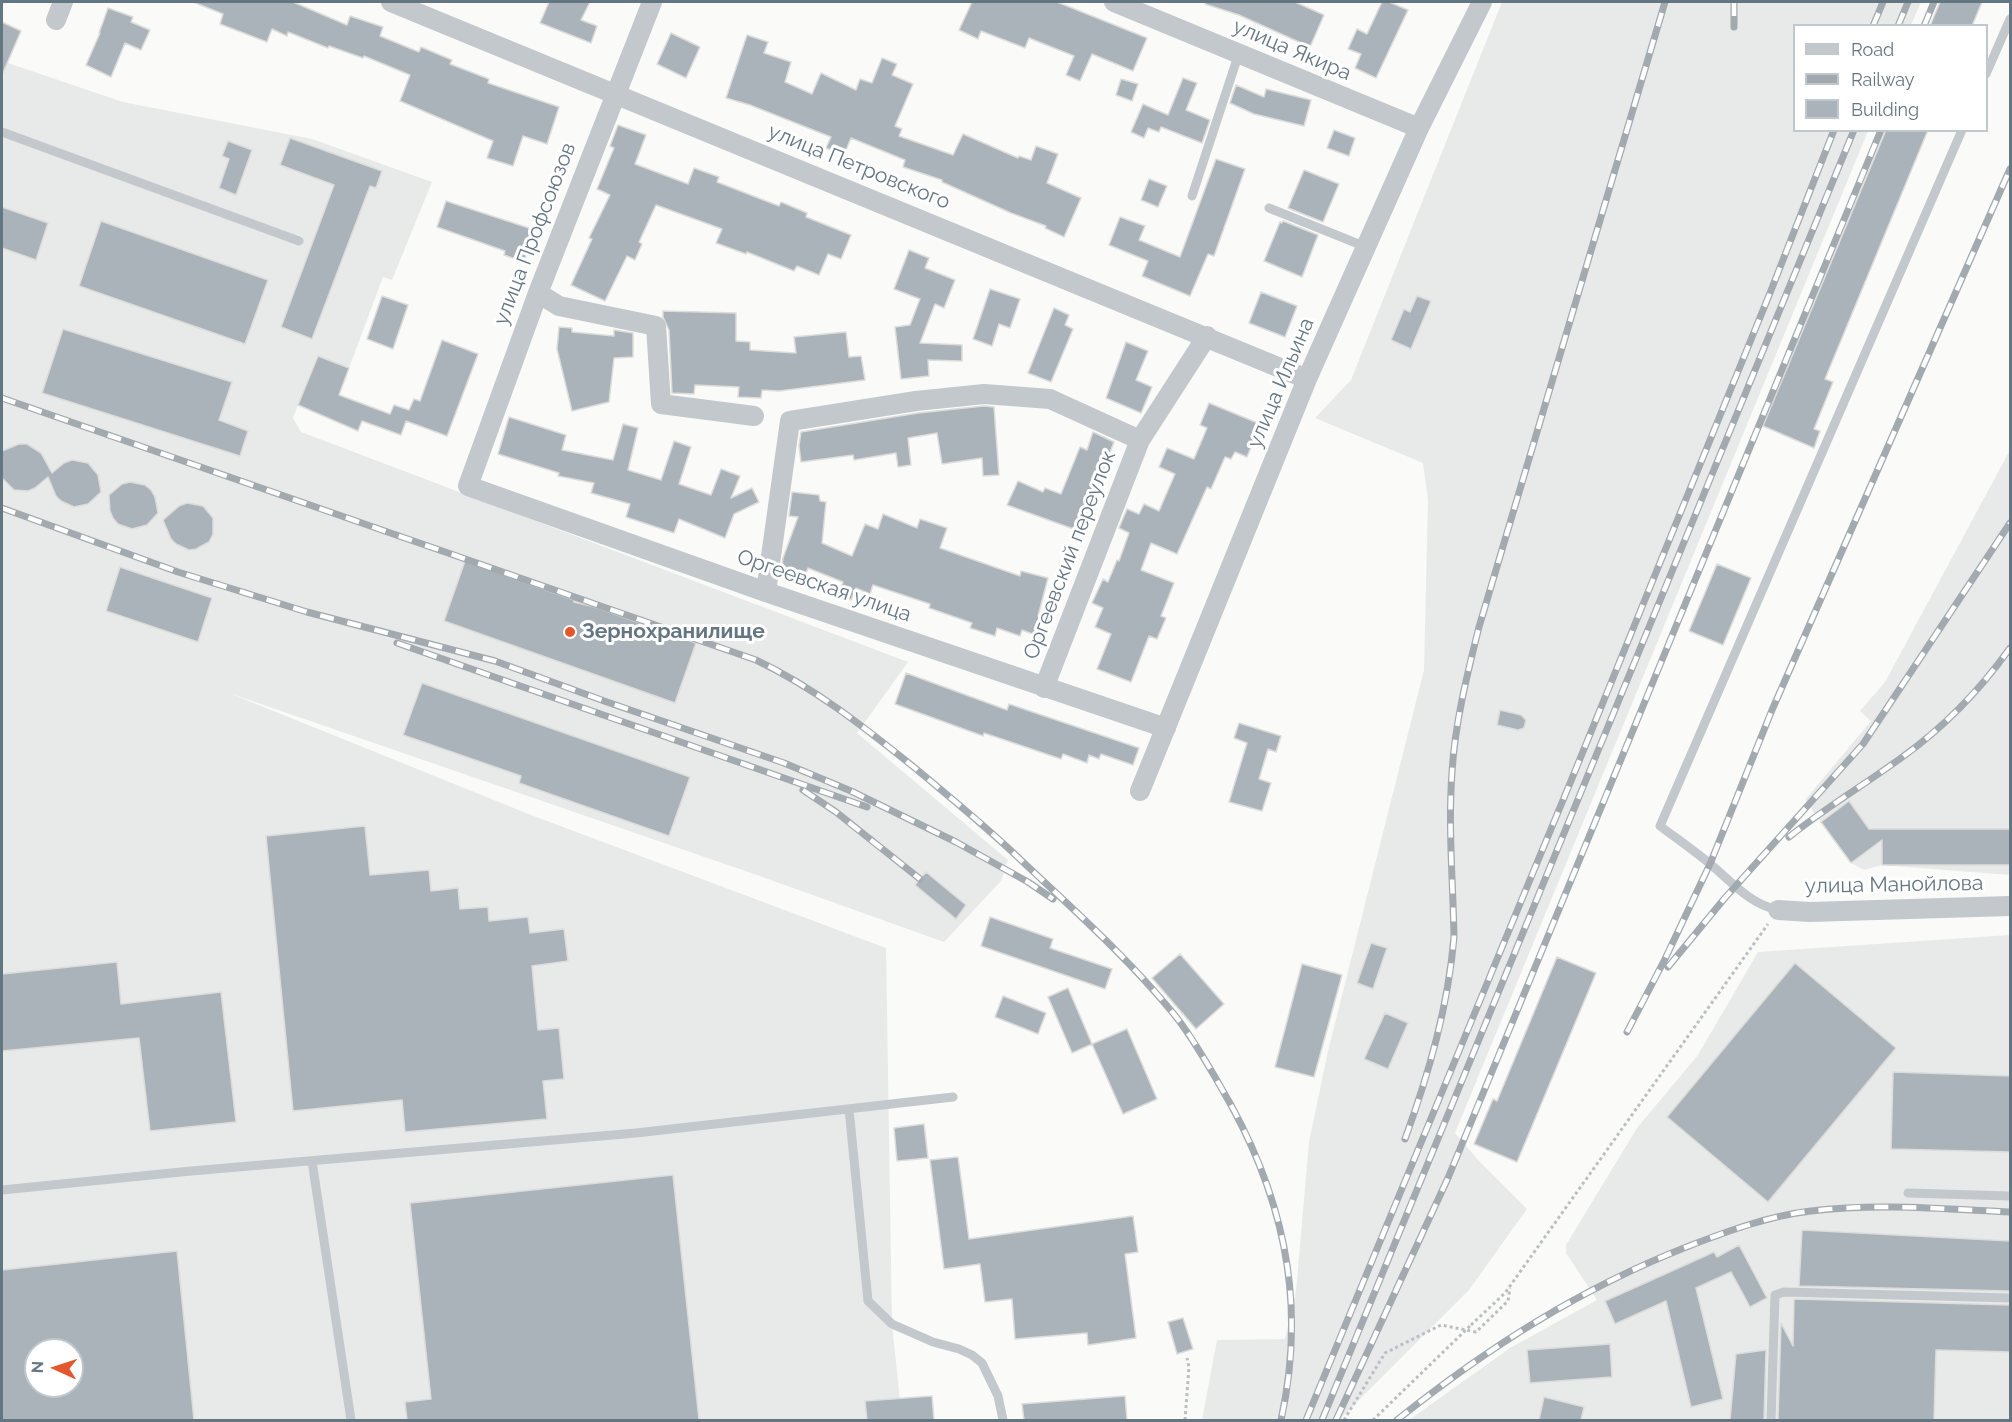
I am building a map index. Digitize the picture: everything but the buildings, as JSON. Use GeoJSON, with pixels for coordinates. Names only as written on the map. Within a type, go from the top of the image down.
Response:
{"type":"FeatureCollection","features":[{"type":"Feature","properties":{"kind":"street","name":"улица Петровского"},"geometry":{"type":"LineString","coordinates":[[391,2],[1307,379]]}},
{"type":"Feature","properties":{"kind":"street","name":"улица Профсоюзов"},"geometry":{"type":"LineString","coordinates":[[468,486],[538,293],[652,2]]}},
{"type":"Feature","properties":{"kind":"street","name":"улица Якира"},"geometry":{"type":"LineString","coordinates":[[1114,2],[1419,128]]}},
{"type":"Feature","properties":{"kind":"street","name":"улица Ильина"},"geometry":{"type":"LineString","coordinates":[[1140,791],[1307,379],[1419,128],[1482,2]]}},
{"type":"Feature","properties":{"kind":"street"},"geometry":{"type":"LineString","coordinates":[[538,293],[559,306],[656,326],[661,404],[754,416]]}},
{"type":"Feature","properties":{"kind":"street","name":"Оргеевский переулок"},"geometry":{"type":"LineString","coordinates":[[1044,688],[1140,440],[1207,336]]}},
{"type":"Feature","properties":{"kind":"street","name":"Оргеевский переулок"},"geometry":{"type":"LineString","coordinates":[[766,592],[790,421],[916,401],[984,394],[1050,399],[1140,440]]}},
{"type":"Feature","properties":{"kind":"street","name":"Оргеевская улица"},"geometry":{"type":"LineString","coordinates":[[468,486],[766,592],[1166,728]]}},
{"type":"Feature","properties":{"kind":"street","name":"улица Манойлова"},"geometry":{"type":"LineString","coordinates":[[1778,910],[1810,912],[2010,906]]}},
{"type":"Feature","properties":{"kind":"lane"},"geometry":{"type":"LineString","coordinates":[[1988,69],[2010,19]]}},
{"type":"Feature","properties":{"kind":"lane"},"geometry":{"type":"LineString","coordinates":[[1191,196],[1239,53]]}},
{"type":"Feature","properties":{"kind":"lane"},"geometry":{"type":"LineString","coordinates":[[2,132],[300,241]]}},
{"type":"Feature","properties":{"kind":"lane"},"geometry":{"type":"LineString","coordinates":[[1778,910],[1765,908],[1735,887],[1710,864],[1660,826],[1961,132]]}},
{"type":"Feature","properties":{"kind":"lane"},"geometry":{"type":"LineString","coordinates":[[1269,208],[1366,247]]}},
{"type":"Feature","properties":{"kind":"lane"},"geometry":{"type":"LineString","coordinates":[[2,1190],[636,1133],[953,1097]]}},
{"type":"Feature","properties":{"kind":"lane"},"geometry":{"type":"LineString","coordinates":[[849,1109],[868,1301],[892,1324],[933,1342],[959,1349],[982,1363],[998,1396],[1003,1420]]}},
{"type":"Feature","properties":{"kind":"lane"},"geometry":{"type":"LineString","coordinates":[[312,1161],[351,1420]]}},
{"type":"Feature","properties":{"kind":"lane"},"geometry":{"type":"LineString","coordinates":[[1908,1193],[2010,1196]]}},
{"type":"Feature","properties":{"kind":"lane"},"geometry":{"type":"LineString","coordinates":[[1771,1420],[1775,1295],[1784,1292],[2010,1298]]}},
{"type":"Feature","properties":{"kind":"path"},"geometry":{"type":"LineString","coordinates":[[1373,1420],[1510,1286],[1778,910]]}},
{"type":"Feature","properties":{"kind":"path"},"geometry":{"type":"LineString","coordinates":[[1344,1420],[1385,1353],[1441,1325],[1476,1332],[1508,1301],[1510,1286]]}},
{"type":"Feature","properties":{"kind":"path"},"geometry":{"type":"LineString","coordinates":[[1185,1420],[1189,1367],[1187,1358]]}},
{"type":"Feature","properties":{"kind":"shaded area"},"geometry":{"type":"Polygon","coordinates":[[[1502,2],[1921,2],[1911,24],[1793,24],[1793,132],[1868,132],[1455,1133],[1478,1160],[1527,1209],[1469,1290],[1341,1420],[1202,1420],[1217,1340],[1285,1339],[1296,1291],[1309,1142],[1328,1051],[1424,670],[1428,500],[1423,463],[1315,418],[1351,380],[1502,2]]]}},
{"type":"Feature","properties":{"kind":"shaded area"},"geometry":{"type":"Polygon","coordinates":[[[2,61],[123,102],[312,139],[432,182],[392,280],[383,277],[349,368],[317,356],[293,418],[301,432],[908,662],[857,733],[1008,860],[1001,881],[944,942],[229,693],[531,815],[886,948],[892,1324],[902,1420],[2,1420],[2,61]]]}},
{"type":"Feature","properties":{"kind":"shaded area"},"geometry":{"type":"Polygon","coordinates":[[[2010,450],[2010,875],[1882,865],[1864,870],[1851,863],[1805,800],[1871,721],[1860,711],[1885,682],[2010,450]]]}},
{"type":"Feature","properties":{"kind":"shaded area"},"geometry":{"type":"Polygon","coordinates":[[[2010,935],[2010,1420],[1409,1420],[1510,1348],[1597,1300],[1566,1253],[1566,1245],[1637,1128],[1698,1055],[1758,952],[2010,935]]]}},
{"type":"Feature","properties":{"kind":"railway"},"geometry":{"type":"LineString","coordinates":[[1405,1139],[1436,1040],[1451,963],[1454,937],[1451,793],[1456,735],[1466,681],[1479,627],[1665,2]]}},
{"type":"Feature","properties":{"kind":"railway"},"geometry":{"type":"LineString","coordinates":[[1734,2],[1734,27]]}},
{"type":"Feature","properties":{"kind":"railway"},"geometry":{"type":"LineString","coordinates":[[1874,24],[1883,2]]}},
{"type":"Feature","properties":{"kind":"railway"},"geometry":{"type":"LineString","coordinates":[[1899,24],[1908,2]]}},
{"type":"Feature","properties":{"kind":"railway"},"geometry":{"type":"LineString","coordinates":[[1925,24],[1934,2]]}},
{"type":"Feature","properties":{"kind":"railway"},"geometry":{"type":"LineString","coordinates":[[1306,1420],[1573,776],[1833,132]]}},
{"type":"Feature","properties":{"kind":"railway"},"geometry":{"type":"LineString","coordinates":[[1322,1420],[1853,132]]}},
{"type":"Feature","properties":{"kind":"railway"},"geometry":{"type":"LineString","coordinates":[[1336,1420],[1448,1178],[1880,132]]}},
{"type":"Feature","properties":{"kind":"railway"},"geometry":{"type":"LineString","coordinates":[[1627,1032],[1710,864],[1772,710],[2010,169]]}},
{"type":"Feature","properties":{"kind":"railway"},"geometry":{"type":"LineString","coordinates":[[2,398],[756,660],[819,696],[896,753],[997,838],[1119,954],[1180,1021],[1219,1084],[1259,1164],[1284,1246],[1290,1288],[1292,1331],[1289,1375],[1281,1420]]}},
{"type":"Feature","properties":{"kind":"railway"},"geometry":{"type":"LineString","coordinates":[[2,508],[178,572],[307,612],[495,661],[784,763],[851,791],[956,842],[1028,882],[1053,899]]}},
{"type":"Feature","properties":{"kind":"railway"},"geometry":{"type":"LineString","coordinates":[[1668,967],[1724,899],[1863,744],[2010,523]]}},
{"type":"Feature","properties":{"kind":"railway"},"geometry":{"type":"LineString","coordinates":[[397,643],[867,807]]}},
{"type":"Feature","properties":{"kind":"railway"},"geometry":{"type":"LineString","coordinates":[[1789,837],[1932,734],[1986,679],[2010,648]]}},
{"type":"Feature","properties":{"kind":"railway"},"geometry":{"type":"LineString","coordinates":[[803,790],[836,812],[920,879]]}},
{"type":"Feature","properties":{"kind":"railway"},"geometry":{"type":"LineString","coordinates":[[1397,1420],[1500,1344],[1573,1301],[1649,1263],[1733,1230],[1779,1216],[1861,1207],[2010,1212]]}},
{"type":"Feature","properties":{"kind":"place","name":"Зернохранилище"},"geometry":{"type":"Point","coordinates":[570,632]}}]}
